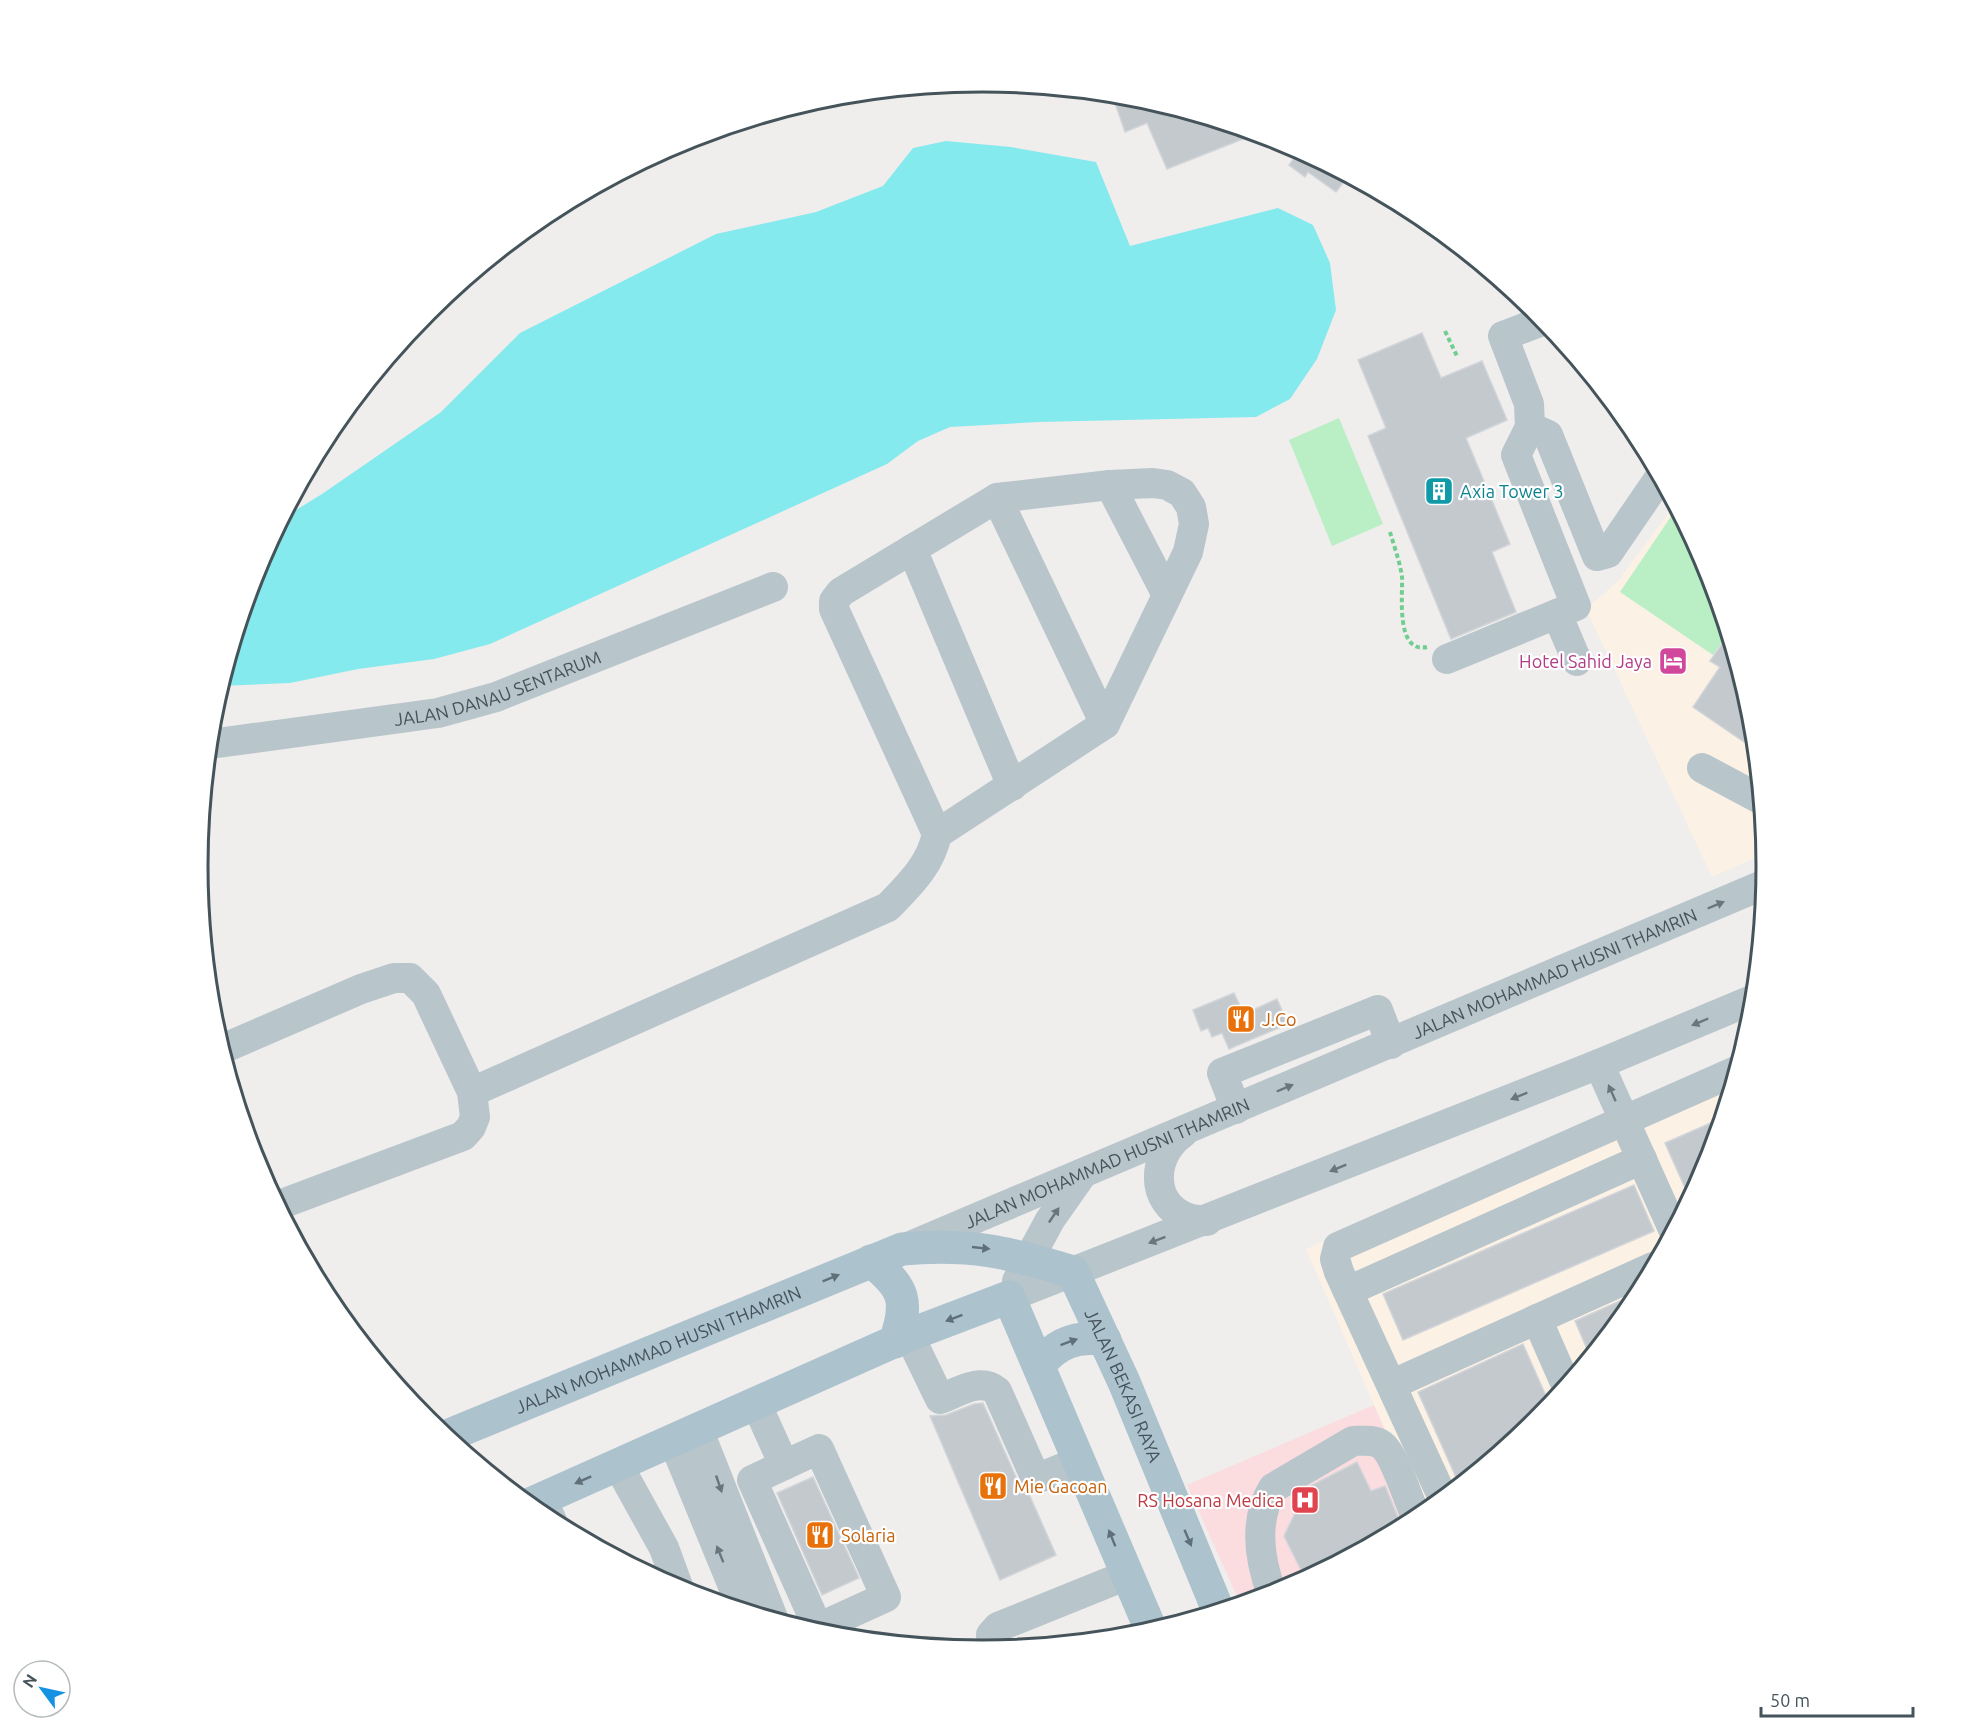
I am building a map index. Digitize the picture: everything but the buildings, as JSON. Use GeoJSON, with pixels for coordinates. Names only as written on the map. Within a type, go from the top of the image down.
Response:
{"type":"FeatureCollection","features":[{"type":"Feature","properties":{"kind":"main road"},"geometry":{"type":"LineString","coordinates":[[902,1249],[944,1245],[987,1248],[1073,1272]]}},
{"type":"Feature","properties":{"kind":"main road","name":"JALAN MOHAMMAD HUSNI THAMRIN"},"geometry":{"type":"LineString","coordinates":[[456,1432],[902,1249]]}},
{"type":"Feature","properties":{"kind":"main road"},"geometry":{"type":"LineString","coordinates":[[872,1261],[892,1277],[904,1300],[902,1338]]}},
{"type":"Feature","properties":{"kind":"main road","name":"JALAN BEKASI RAYA"},"geometry":{"type":"LineString","coordinates":[[1073,1272],[1105,1340],[1215,1603]]}},
{"type":"Feature","properties":{"kind":"main road"},"geometry":{"type":"LineString","coordinates":[[546,1505],[618,1465],[902,1338],[1009,1297],[1040,1364],[1147,1622]]}},
{"type":"Feature","properties":{"kind":"main road"},"geometry":{"type":"LineString","coordinates":[[1040,1364],[1049,1353],[1076,1339],[1105,1340]]}},
{"type":"Feature","properties":{"kind":"street"},"geometry":{"type":"LineString","coordinates":[[1448,658],[1576,606],[1516,456],[1530,427],[1529,405],[1503,336],[1535,324]]}},
{"type":"Feature","properties":{"kind":"street"},"geometry":{"type":"LineString","coordinates":[[1530,427],[1548,435],[1597,556],[1608,553],[1655,484]]}},
{"type":"Feature","properties":{"kind":"street"},"geometry":{"type":"LineString","coordinates":[[472,1092],[888,907],[917,876],[933,853],[937,834],[834,609],[834,601],[841,592],[997,498],[1110,485],[1167,484],[1182,493],[1191,507],[1194,524],[1188,552],[1105,724],[937,834]]}},
{"type":"Feature","properties":{"kind":"street"},"geometry":{"type":"LineString","coordinates":[[1110,485],[1167,595]]}},
{"type":"Feature","properties":{"kind":"street"},"geometry":{"type":"LineString","coordinates":[[997,498],[1105,724]]}},
{"type":"Feature","properties":{"kind":"street"},"geometry":{"type":"LineString","coordinates":[[912,549],[1012,786]]}},
{"type":"Feature","properties":{"kind":"street","name":"JALAN DANAU SENTARUM"},"geometry":{"type":"LineString","coordinates":[[218,743],[438,713],[496,697],[773,587]]}},
{"type":"Feature","properties":{"kind":"street"},"geometry":{"type":"LineString","coordinates":[[1557,614],[1577,661]]}},
{"type":"Feature","properties":{"kind":"street"},"geometry":{"type":"LineString","coordinates":[[1702,768],[1753,795]]}},
{"type":"Feature","properties":{"kind":"street","name":"JALAN MOHAMMAD HUSNI THAMRIN"},"geometry":{"type":"LineString","coordinates":[[902,1249],[1756,888]]}},
{"type":"Feature","properties":{"kind":"street"},"geometry":{"type":"LineString","coordinates":[[230,1046],[362,989],[394,978],[410,978],[426,994],[472,1092],[475,1118],[463,1136],[286,1203]]}},
{"type":"Feature","properties":{"kind":"street"},"geometry":{"type":"LineString","coordinates":[[1236,1109],[1222,1073],[1377,1010],[1391,1044]]}},
{"type":"Feature","properties":{"kind":"street"},"geometry":{"type":"LineString","coordinates":[[1009,1297],[1207,1221],[1599,1064],[1743,1010]]}},
{"type":"Feature","properties":{"kind":"street"},"geometry":{"type":"LineString","coordinates":[[1599,1064],[1670,1222]]}},
{"type":"Feature","properties":{"kind":"street"},"geometry":{"type":"LineString","coordinates":[[1440,1490],[1393,1384],[1348,1291],[1335,1259],[1338,1246],[1727,1075]]}},
{"type":"Feature","properties":{"kind":"street"},"geometry":{"type":"LineString","coordinates":[[1187,1130],[1172,1140],[1162,1156],[1158,1174],[1162,1192],[1173,1208],[1188,1218],[1207,1221]]}},
{"type":"Feature","properties":{"kind":"street"},"geometry":{"type":"LineString","coordinates":[[1348,1291],[1642,1159]]}},
{"type":"Feature","properties":{"kind":"street"},"geometry":{"type":"LineString","coordinates":[[1009,1297],[1028,1258],[1083,1173]]}},
{"type":"Feature","properties":{"kind":"street"},"geometry":{"type":"LineString","coordinates":[[1393,1384],[1641,1273]]}},
{"type":"Feature","properties":{"kind":"street"},"geometry":{"type":"LineString","coordinates":[[1538,1319],[1563,1377]]}},
{"type":"Feature","properties":{"kind":"street"},"geometry":{"type":"LineString","coordinates":[[902,1338],[940,1399],[980,1384],[990,1385],[997,1391],[1036,1479],[1080,1461]]}},
{"type":"Feature","properties":{"kind":"street"},"geometry":{"type":"LineString","coordinates":[[756,1403],[784,1465]]}},
{"type":"Feature","properties":{"kind":"street"},"geometry":{"type":"LineString","coordinates":[[686,1435],[739,1600]]}},
{"type":"Feature","properties":{"kind":"street"},"geometry":{"type":"LineString","coordinates":[[686,1435],[769,1609]]}},
{"type":"Feature","properties":{"kind":"street"},"geometry":{"type":"LineString","coordinates":[[1270,1584],[1259,1543],[1260,1516],[1265,1500],[1273,1488],[1353,1441],[1369,1440],[1382,1445],[1392,1460],[1412,1510]]}},
{"type":"Feature","properties":{"kind":"street"},"geometry":{"type":"LineString","coordinates":[[815,1621],[752,1480],[819,1449],[886,1597],[830,1625]]}},
{"type":"Feature","properties":{"kind":"street"},"geometry":{"type":"LineString","coordinates":[[618,1465],[664,1548],[674,1576]]}},
{"type":"Feature","properties":{"kind":"street"},"geometry":{"type":"LineString","coordinates":[[991,1640],[991,1635],[998,1627],[1127,1575]]}},
{"type":"Feature","properties":{"kind":"path"},"geometry":{"type":"LineString","coordinates":[[1445,331],[1457,356]]}},
{"type":"Feature","properties":{"kind":"path"},"geometry":{"type":"LineString","coordinates":[[1390,532],[1402,576],[1403,624],[1409,640],[1423,648],[1443,641],[1448,658]]}},
{"type":"Feature","properties":{"kind":"shaded area","name":"Hotel Sahid Jaya"},"geometry":{"type":"Polygon","coordinates":[[[1670,511],[1698,569],[1715,617],[1742,715],[1750,764],[1755,815],[1756,858],[1712,877],[1586,609],[1618,581],[1670,511]]]}},
{"type":"Feature","properties":{"kind":"shaded area"},"geometry":{"type":"Polygon","coordinates":[[[1731,1061],[1698,1162],[1653,1253],[1626,1296],[1597,1337],[1530,1413],[1454,1480],[1418,1506],[1306,1249],[1731,1061]]]}},
{"type":"Feature","properties":{"kind":"shaded area","name":"RS Hosana Medica"},"geometry":{"type":"Polygon","coordinates":[[[1374,1405],[1418,1506],[1325,1560],[1279,1581],[1237,1596],[1187,1485],[1374,1405]]]}},
{"type":"Feature","properties":{"kind":"green space"},"geometry":{"type":"Polygon","coordinates":[[[1339,418],[1383,524],[1332,546],[1289,440],[1339,418]]]}},
{"type":"Feature","properties":{"kind":"green space"},"geometry":{"type":"Polygon","coordinates":[[[1672,514],[1698,569],[1723,641],[1713,655],[1620,592],[1672,514]]]}},
{"type":"Feature","properties":{"kind":"water"},"geometry":{"type":"Polygon","coordinates":[[[946,141],[1011,147],[1096,162],[1130,246],[1278,208],[1313,225],[1330,263],[1336,310],[1317,359],[1290,399],[1256,417],[1038,422],[950,427],[918,441],[887,464],[490,644],[434,659],[358,669],[290,683],[230,686],[267,569],[294,511],[441,412],[520,333],[716,234],[816,212],[883,186],[913,148],[946,141]]]}},
{"type":"Feature","properties":{"kind":"place","name":"Axia Tower 3"},"geometry":{"type":"Point","coordinates":[1439,491]}},
{"type":"Feature","properties":{"kind":"place","name":"Hotel Sahid Jaya"},"geometry":{"type":"Point","coordinates":[1673,661]}},
{"type":"Feature","properties":{"kind":"place","name":"J.Co"},"geometry":{"type":"Point","coordinates":[1241,1019]}},
{"type":"Feature","properties":{"kind":"place","name":"Mie Gacoan"},"geometry":{"type":"Point","coordinates":[993,1486]}},
{"type":"Feature","properties":{"kind":"place","name":"RS Hosana Medica"},"geometry":{"type":"Point","coordinates":[1305,1500]}},
{"type":"Feature","properties":{"kind":"place","name":"Solaria"},"geometry":{"type":"Point","coordinates":[820,1535]}}]}
